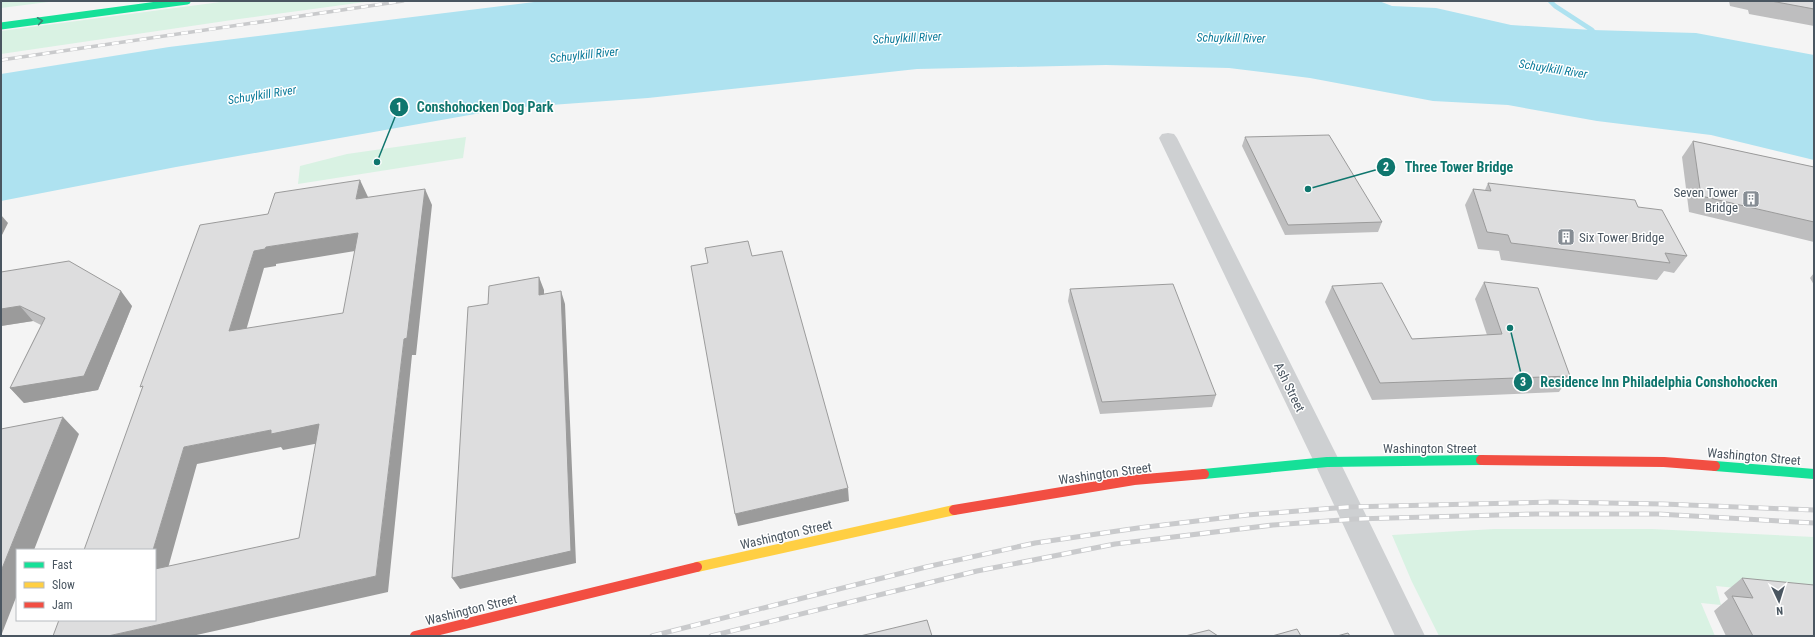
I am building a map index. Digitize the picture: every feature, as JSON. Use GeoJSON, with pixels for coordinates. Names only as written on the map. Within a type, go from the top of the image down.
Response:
{"type":"FeatureCollection","features":[{"type":"Feature","properties":{"kind":"main road"},"geometry":{"type":"LineString","coordinates":[[1,16],[118,1]]}},
{"type":"Feature","properties":{"kind":"main road"},"geometry":{"type":"LineString","coordinates":[[1,26],[187,1]]}},
{"type":"Feature","properties":{"kind":"main road","name":"Washington Street"},"geometry":{"type":"LineString","coordinates":[[428,634],[720,562],[961,508],[1134,480],[1327,462],[1519,460],[1664,462],[1814,474]]}},
{"type":"Feature","properties":{"kind":"street","name":"Ash Street"},"geometry":{"type":"LineString","coordinates":[[1168,138],[1327,462],[1410,636]]}},
{"type":"Feature","properties":{"kind":"green space"},"geometry":{"type":"Polygon","coordinates":[[[1,1],[56,1],[1,8],[1,1]]]}},
{"type":"Feature","properties":{"kind":"green space"},"geometry":{"type":"Polygon","coordinates":[[[228,1],[372,1],[1,54],[1,31],[228,1]]]}},
{"type":"Feature","properties":{"kind":"green space"},"geometry":{"type":"Polygon","coordinates":[[[466,137],[463,158],[298,184],[300,166],[347,154],[466,137]]]}},
{"type":"Feature","properties":{"kind":"green space"},"geometry":{"type":"Polygon","coordinates":[[[1494,529],[1652,529],[1814,537],[1814,596],[1716,586],[1721,605],[1701,603],[1715,636],[1439,636],[1412,582],[1392,535],[1494,529]]]}},
{"type":"Feature","properties":{"kind":"water","name":"Schuylkill River"},"geometry":{"type":"Polygon","coordinates":[[[542,1],[1379,1],[1392,6],[1436,8],[1511,25],[1592,30],[1696,33],[1814,55],[1814,160],[1711,135],[1597,121],[1508,105],[1433,101],[1310,78],[1229,68],[1106,65],[917,69],[648,98],[509,108],[176,167],[1,201],[1,74],[169,47],[542,1]]]}},
{"type":"Feature","properties":{"kind":"building"},"geometry":{"type":"Polygon","coordinates":[[[1771,1],[1814,1],[1814,9],[1771,1]]]}},
{"type":"Feature","properties":{"kind":"building"},"geometry":{"type":"Polygon","coordinates":[[[1329,135],[1382,222],[1288,225],[1245,137],[1329,135]]]}},
{"type":"Feature","properties":{"kind":"building"},"geometry":{"type":"Polygon","coordinates":[[[1693,141],[1814,167],[1814,222],[1701,196],[1693,141]]]}},
{"type":"Feature","properties":{"kind":"building"},"geometry":{"type":"Polygon","coordinates":[[[360,180],[356,199],[425,189],[407,338],[404,339],[376,576],[108,636],[53,636],[59,621],[156,621],[156,569],[299,538],[319,424],[271,434],[271,430],[184,447],[153,549],[84,549],[143,386],[140,387],[200,225],[268,214],[275,193],[360,180]],[[358,233],[266,247],[265,249],[254,251],[229,331],[343,313],[358,233]]]}},
{"type":"Feature","properties":{"kind":"building","name":"Six Tower Bridge"},"geometry":{"type":"Polygon","coordinates":[[[1488,183],[1635,200],[1638,207],[1662,210],[1687,256],[1665,253],[1670,263],[1511,243],[1508,235],[1487,232],[1473,189],[1491,191],[1488,183]]]}},
{"type":"Feature","properties":{"kind":"building"},"geometry":{"type":"Polygon","coordinates":[[[748,241],[752,256],[782,251],[848,488],[735,514],[691,266],[708,263],[705,248],[748,241]]]}},
{"type":"Feature","properties":{"kind":"building"},"geometry":{"type":"Polygon","coordinates":[[[69,261],[121,291],[84,376],[10,388],[45,318],[20,306],[1,309],[1,272],[69,261]]]}},
{"type":"Feature","properties":{"kind":"building"},"geometry":{"type":"Polygon","coordinates":[[[539,277],[539,295],[561,291],[571,551],[452,578],[468,307],[488,304],[489,286],[539,277]]]}},
{"type":"Feature","properties":{"kind":"building"},"geometry":{"type":"Polygon","coordinates":[[[1484,282],[1538,288],[1570,376],[1380,383],[1332,286],[1382,283],[1412,339],[1502,334],[1484,282]]]}},
{"type":"Feature","properties":{"kind":"building"},"geometry":{"type":"Polygon","coordinates":[[[1173,284],[1216,395],[1102,402],[1070,289],[1173,284]]]}},
{"type":"Feature","properties":{"kind":"building"},"geometry":{"type":"Polygon","coordinates":[[[63,417],[1,571],[1,429],[63,417]]]}},
{"type":"Feature","properties":{"kind":"building"},"geometry":{"type":"Polygon","coordinates":[[[1742,578],[1814,585],[1814,636],[1753,636],[1732,596],[1753,598],[1742,578]]]}},
{"type":"Feature","properties":{"kind":"building"},"geometry":{"type":"Polygon","coordinates":[[[927,620],[932,636],[860,636],[927,620]]]}},
{"type":"Feature","properties":{"kind":"building"},"geometry":{"type":"Polygon","coordinates":[[[1297,629],[1301,636],[1272,636],[1297,629]]]}},
{"type":"Feature","properties":{"kind":"building"},"geometry":{"type":"Polygon","coordinates":[[[1209,630],[1218,636],[1185,636],[1209,630]]]}},
{"type":"Feature","properties":{"kind":"building"},"geometry":{"type":"Polygon","coordinates":[[[1348,633],[1350,636],[1337,636],[1348,633]]]}},
{"type":"Feature","properties":{"kind":"waterway"},"geometry":{"type":"LineString","coordinates":[[1550,1],[1555,6],[1592,30],[1597,36]]}},
{"type":"Feature","properties":{"kind":"railway"},"geometry":{"type":"LineString","coordinates":[[1,60],[403,1]]}},
{"type":"Feature","properties":{"kind":"railway"},"geometry":{"type":"LineString","coordinates":[[652,636],[926,567],[1035,543],[1138,528],[1247,515],[1348,507],[1552,502],[1663,504],[1814,510]]}},
{"type":"Feature","properties":{"kind":"railway"},"geometry":{"type":"LineString","coordinates":[[711,636],[977,571],[1115,544],[1273,525],[1355,519],[1536,514],[1658,514],[1814,523]]}},
{"type":"Feature","properties":{"kind":"traffic: fast"},"geometry":{"type":"LineString","coordinates":[[1,26],[187,1]]}},
{"type":"Feature","properties":{"kind":"traffic: fast"},"geometry":{"type":"LineString","coordinates":[[1204,474],[1327,462],[1481,460]]}},
{"type":"Feature","properties":{"kind":"traffic: fast"},"geometry":{"type":"LineString","coordinates":[[1715,466],[1814,474]]}},
{"type":"Feature","properties":{"kind":"traffic: slow"},"geometry":{"type":"LineString","coordinates":[[697,567],[954,510]]}},
{"type":"Feature","properties":{"kind":"traffic: jam"},"geometry":{"type":"LineString","coordinates":[[1481,460],[1664,462],[1715,466]]}},
{"type":"Feature","properties":{"kind":"traffic: jam"},"geometry":{"type":"LineString","coordinates":[[954,510],[1134,480],[1204,474]]}},
{"type":"Feature","properties":{"kind":"traffic: jam"},"geometry":{"type":"LineString","coordinates":[[415,636],[697,567]]}},
{"type":"Feature","properties":{"kind":"place","name":"Conshohocken Dog Park"},"geometry":{"type":"Point","coordinates":[377,162]}},
{"type":"Feature","properties":{"kind":"place","name":"Three Tower Bridge"},"geometry":{"type":"Point","coordinates":[1308,189]}},
{"type":"Feature","properties":{"kind":"place","name":"Seven Tower Bridge"},"geometry":{"type":"Point","coordinates":[1751,199]}},
{"type":"Feature","properties":{"kind":"place","name":"Six Tower Bridge"},"geometry":{"type":"Point","coordinates":[1566,237]}},
{"type":"Feature","properties":{"kind":"place","name":"Residence Inn Philadelphia Conshohocken"},"geometry":{"type":"Point","coordinates":[1510,328]}}]}
